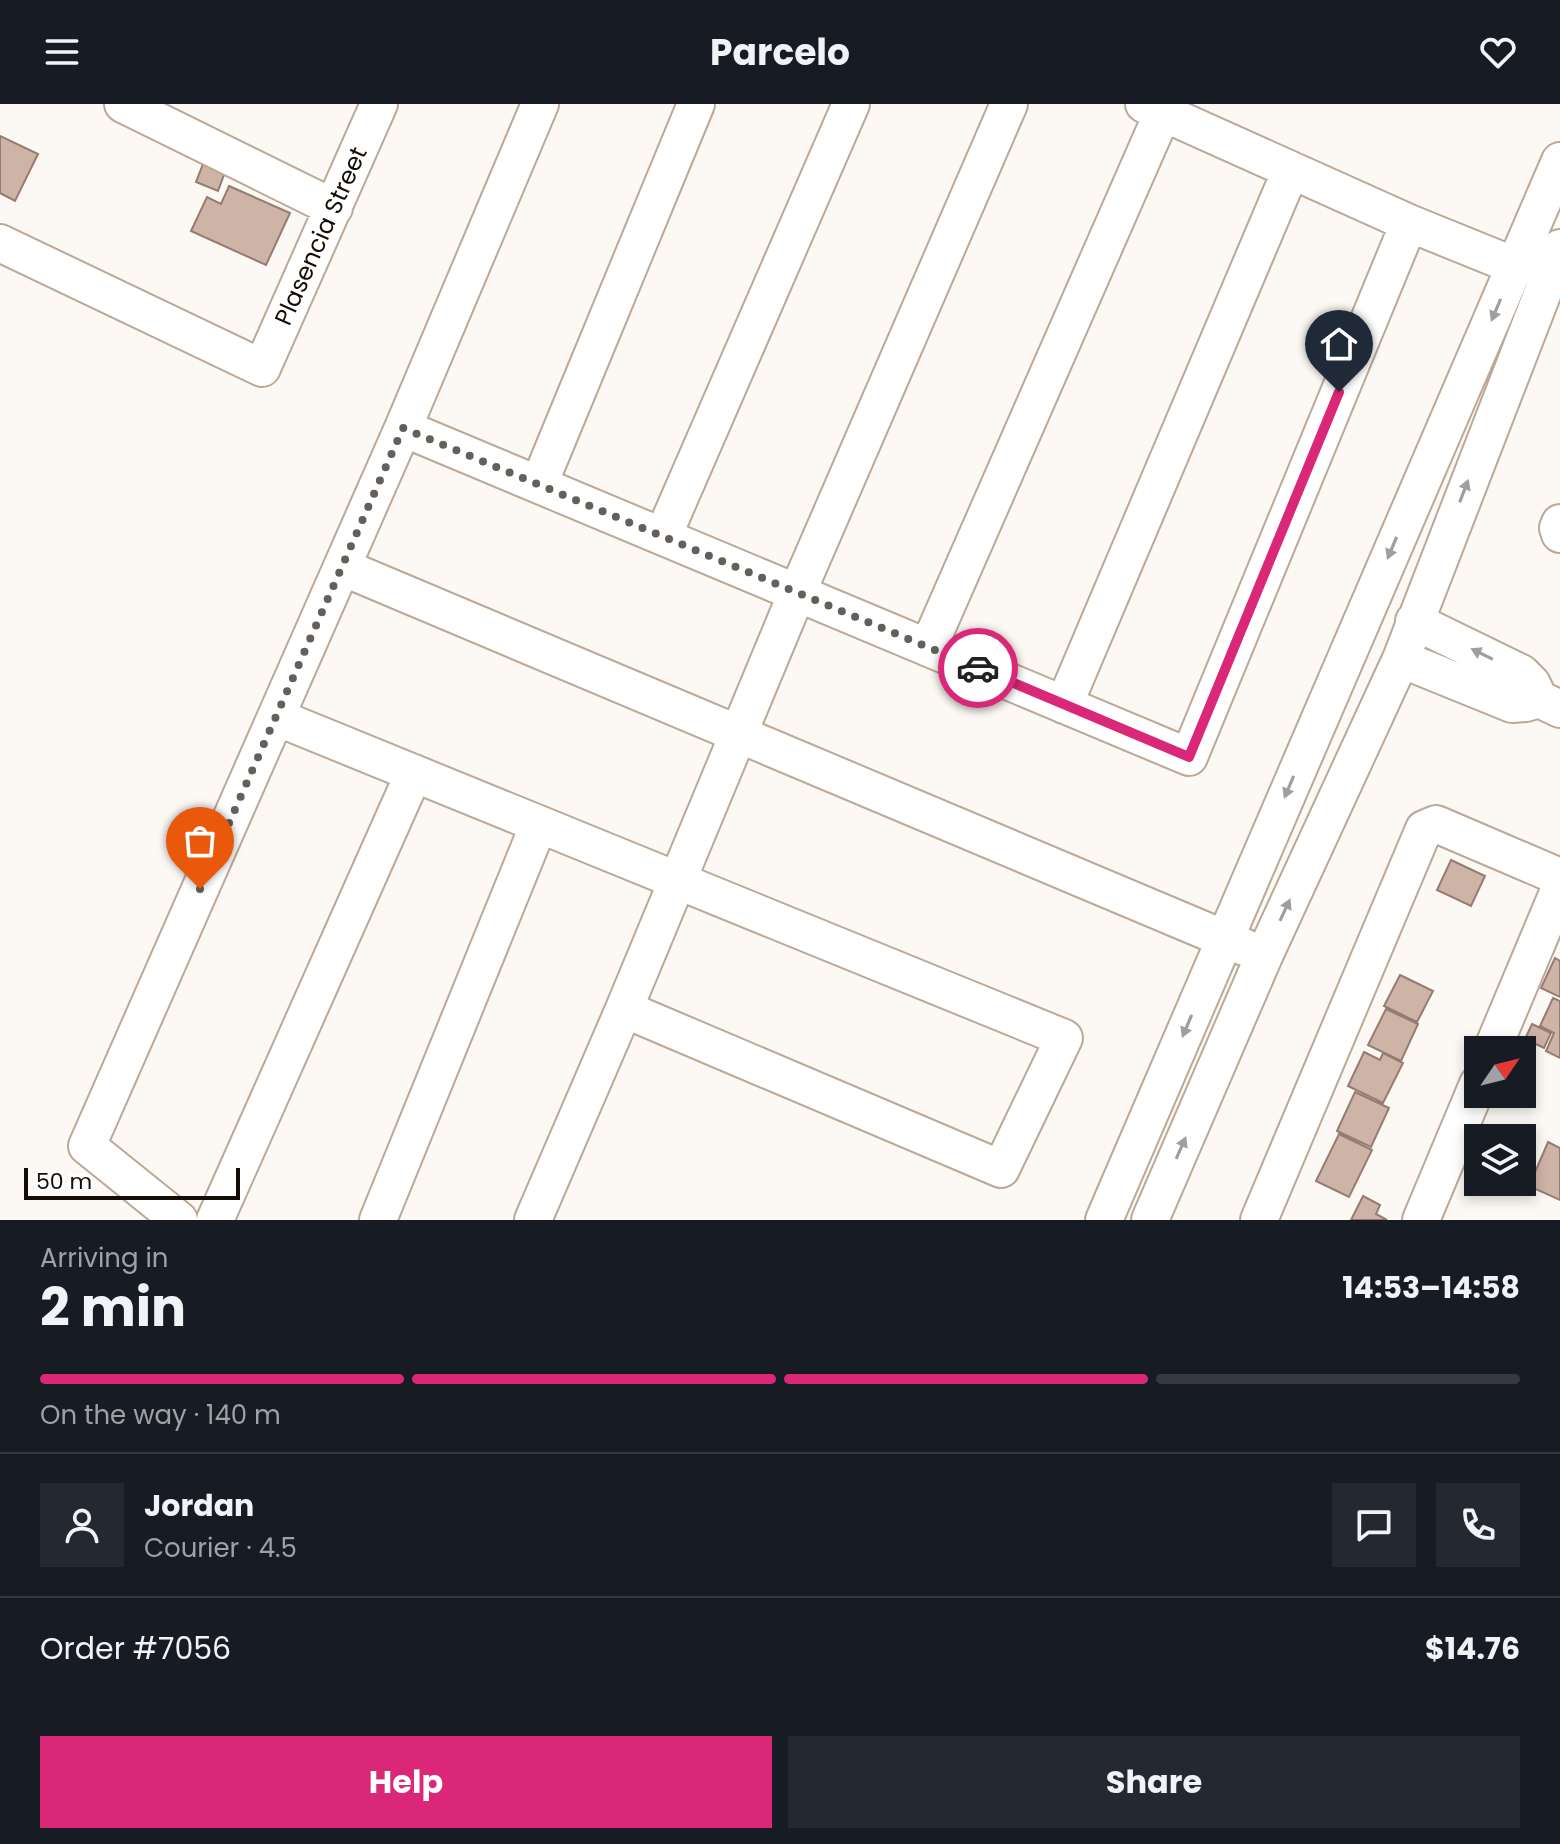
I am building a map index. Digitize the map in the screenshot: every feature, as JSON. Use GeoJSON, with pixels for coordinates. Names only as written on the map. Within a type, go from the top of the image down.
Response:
{"type":"FeatureCollection","features":[{"type":"Feature","properties":{"kind":"street"},"geometry":{"type":"LineString","coordinates":[[123,104],[334,208]]}},
{"type":"Feature","properties":{"kind":"street","name":"Plasencia Street"},"geometry":{"type":"LineString","coordinates":[[0,243],[262,368],[379,104]]}},
{"type":"Feature","properties":{"kind":"street"},"geometry":{"type":"LineString","coordinates":[[179,1220],[87,1146],[403,428],[540,104]]}},
{"type":"Feature","properties":{"kind":"street"},"geometry":{"type":"LineString","coordinates":[[539,484],[696,104]]}},
{"type":"Feature","properties":{"kind":"street"},"geometry":{"type":"LineString","coordinates":[[663,536],[851,104]]}},
{"type":"Feature","properties":{"kind":"street"},"geometry":{"type":"LineString","coordinates":[[533,1220],[797,593],[1009,104]]}},
{"type":"Feature","properties":{"kind":"street"},"geometry":{"type":"LineString","coordinates":[[928,648],[1154,108],[1409,223],[1515,266]]}},
{"type":"Feature","properties":{"kind":"street"},"geometry":{"type":"LineString","coordinates":[[1105,1220],[1223,939],[1560,161]]}},
{"type":"Feature","properties":{"kind":"street"},"geometry":{"type":"LineString","coordinates":[[1064,705],[1291,170]]}},
{"type":"Feature","properties":{"kind":"street"},"geometry":{"type":"LineString","coordinates":[[403,428],[1189,757],[1409,223]]}},
{"type":"Feature","properties":{"kind":"street"},"geometry":{"type":"LineString","coordinates":[[1150,1220],[1264,956],[1401,659],[1560,248]]}},
{"type":"Feature","properties":{"kind":"street"},"geometry":{"type":"LineString","coordinates":[[1560,523],[1560,534]]}},
{"type":"Feature","properties":{"kind":"street"},"geometry":{"type":"LineString","coordinates":[[342,567],[1264,956]]}},
{"type":"Feature","properties":{"kind":"street"},"geometry":{"type":"LineString","coordinates":[[1414,621],[1521,673],[1549,704]]}},
{"type":"Feature","properties":{"kind":"street"},"geometry":{"type":"LineString","coordinates":[[1401,659],[1512,704],[1549,704]]}},
{"type":"Feature","properties":{"kind":"street"},"geometry":{"type":"LineString","coordinates":[[276,717],[1064,1038],[1001,1169],[624,1009]]}},
{"type":"Feature","properties":{"kind":"street"},"geometry":{"type":"LineString","coordinates":[[215,1220],[414,773]]}},
{"type":"Feature","properties":{"kind":"street"},"geometry":{"type":"LineString","coordinates":[[378,1220],[539,824]]}},
{"type":"Feature","properties":{"kind":"street"},"geometry":{"type":"LineString","coordinates":[[1259,1220],[1424,829],[1436,824],[1560,877]]}},
{"type":"Feature","properties":{"kind":"street"},"geometry":{"type":"LineString","coordinates":[[1498,1036],[1560,888]]}},
{"type":"Feature","properties":{"kind":"street"},"geometry":{"type":"LineString","coordinates":[[1421,1220],[1468,1108]]}},
{"type":"Feature","properties":{"kind":"building"},"geometry":{"type":"Polygon","coordinates":[[[0,136],[38,154],[15,201],[0,193],[0,136]]]}},
{"type":"Feature","properties":{"kind":"building"},"geometry":{"type":"Polygon","coordinates":[[[203,164],[225,172],[218,191],[196,182],[203,164]]]}},
{"type":"Feature","properties":{"kind":"building"},"geometry":{"type":"Polygon","coordinates":[[[229,186],[290,213],[266,265],[191,231],[207,197],[221,204],[229,186]]]}},
{"type":"Feature","properties":{"kind":"building"},"geometry":{"type":"Polygon","coordinates":[[[1451,860],[1485,876],[1471,906],[1437,890],[1451,860]]]}},
{"type":"Feature","properties":{"kind":"building"},"geometry":{"type":"Polygon","coordinates":[[[1555,958],[1560,961],[1560,997],[1541,988],[1555,958]]]}},
{"type":"Feature","properties":{"kind":"building"},"geometry":{"type":"Polygon","coordinates":[[[1400,975],[1433,991],[1417,1022],[1384,1006],[1400,975]]]}},
{"type":"Feature","properties":{"kind":"building"},"geometry":{"type":"Polygon","coordinates":[[[1553,998],[1560,1001],[1560,1058],[1546,1051],[1554,1033],[1540,1026],[1553,998]]]}},
{"type":"Feature","properties":{"kind":"building"},"geometry":{"type":"Polygon","coordinates":[[[1386,1009],[1418,1024],[1401,1061],[1368,1045],[1386,1009]]]}},
{"type":"Feature","properties":{"kind":"building"},"geometry":{"type":"Polygon","coordinates":[[[1532,1024],[1551,1033],[1544,1048],[1536,1044],[1536,1036],[1526,1036],[1532,1024]]]}},
{"type":"Feature","properties":{"kind":"building"},"geometry":{"type":"Polygon","coordinates":[[[1364,1052],[1380,1060],[1383,1053],[1403,1063],[1383,1103],[1348,1086],[1364,1052]]]}},
{"type":"Feature","properties":{"kind":"building"},"geometry":{"type":"Polygon","coordinates":[[[1355,1092],[1389,1108],[1371,1147],[1337,1131],[1355,1092]]]}},
{"type":"Feature","properties":{"kind":"building"},"geometry":{"type":"Polygon","coordinates":[[[1339,1134],[1372,1150],[1349,1197],[1316,1181],[1339,1134]]]}},
{"type":"Feature","properties":{"kind":"building"},"geometry":{"type":"Polygon","coordinates":[[[1548,1142],[1560,1148],[1560,1200],[1536,1189],[1536,1170],[1548,1142]]]}},
{"type":"Feature","properties":{"kind":"building"},"geometry":{"type":"Polygon","coordinates":[[[1363,1196],[1380,1205],[1376,1214],[1387,1220],[1351,1220],[1363,1196]]]}},
{"type":"Feature","properties":{"kind":"way so far"},"geometry":{"type":"LineString","coordinates":[[200,889],[403,428],[978,668]]}},
{"type":"Feature","properties":{"kind":"route"},"geometry":{"type":"LineString","coordinates":[[978,668],[1189,757],[1339,392]]}}]}
